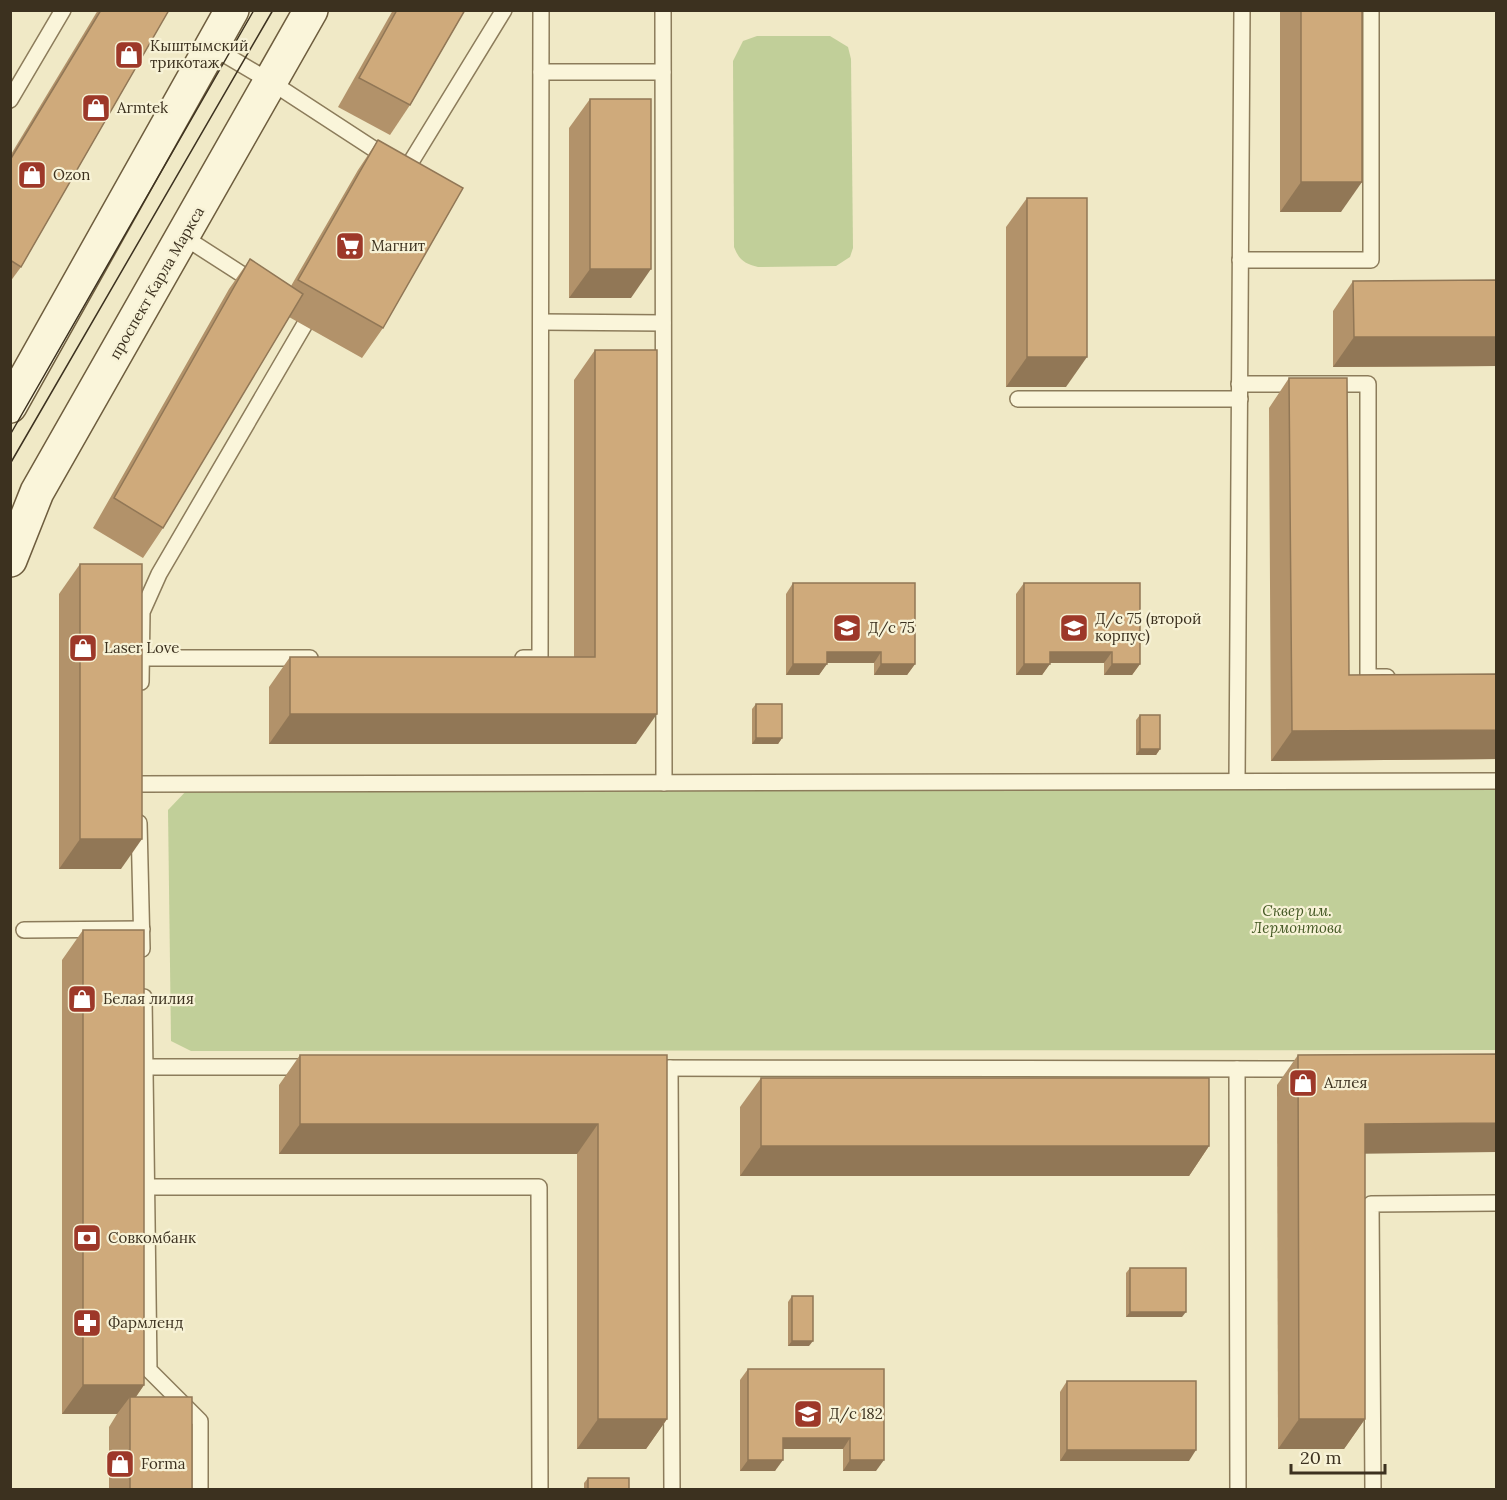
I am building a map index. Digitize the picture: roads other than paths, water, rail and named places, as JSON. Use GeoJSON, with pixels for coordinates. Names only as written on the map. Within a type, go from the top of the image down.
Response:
{"type":"FeatureCollection","features":[{"type":"Feature","properties":{"kind":"main road"},"geometry":{"type":"LineString","coordinates":[[10,406],[232,10]]}},
{"type":"Feature","properties":{"kind":"main road","name":"проспект Карла Маркса"},"geometry":{"type":"LineString","coordinates":[[10,560],[37,492],[311,10]]}},
{"type":"Feature","properties":{"kind":"lane"},"geometry":{"type":"LineString","coordinates":[[10,100],[63,10]]}},
{"type":"Feature","properties":{"kind":"lane"},"geometry":{"type":"LineString","coordinates":[[212,47],[271,82],[406,170],[504,10]]}},
{"type":"Feature","properties":{"kind":"lane"},"geometry":{"type":"LineString","coordinates":[[505,658],[540,658],[542,10]]}},
{"type":"Feature","properties":{"kind":"lane"},"geometry":{"type":"LineString","coordinates":[[663,10],[664,783]]}},
{"type":"Feature","properties":{"kind":"lane"},"geometry":{"type":"LineString","coordinates":[[1237,781],[1242,10]]}},
{"type":"Feature","properties":{"kind":"lane"},"geometry":{"type":"LineString","coordinates":[[1240,260],[1371,260],[1371,10]]}},
{"type":"Feature","properties":{"kind":"lane"},"geometry":{"type":"LineString","coordinates":[[542,72],[663,72]]}},
{"type":"Feature","properties":{"kind":"lane"},"geometry":{"type":"LineString","coordinates":[[184,237],[270,292]]}},
{"type":"Feature","properties":{"kind":"lane"},"geometry":{"type":"LineString","coordinates":[[141,693],[142,612],[159,574],[309,317],[290,304]]}},
{"type":"Feature","properties":{"kind":"lane"},"geometry":{"type":"LineString","coordinates":[[541,322],[663,323]]}},
{"type":"Feature","properties":{"kind":"lane"},"geometry":{"type":"LineString","coordinates":[[1018,399],[1240,392],[1368,384],[1368,677],[1403,677]]}},
{"type":"Feature","properties":{"kind":"lane"},"geometry":{"type":"LineString","coordinates":[[142,658],[329,658]]}},
{"type":"Feature","properties":{"kind":"lane"},"geometry":{"type":"LineString","coordinates":[[143,963],[139,789],[664,783],[1497,781]]}},
{"type":"Feature","properties":{"kind":"lane"},"geometry":{"type":"LineString","coordinates":[[24,930],[142,929]]}},
{"type":"Feature","properties":{"kind":"lane"},"geometry":{"type":"LineString","coordinates":[[143,986],[149,1370],[200,1421],[200,1490]]}},
{"type":"Feature","properties":{"kind":"lane"},"geometry":{"type":"LineString","coordinates":[[146,1067],[324,1067]]}},
{"type":"Feature","properties":{"kind":"lane"},"geometry":{"type":"LineString","coordinates":[[634,1068],[1320,1069]]}},
{"type":"Feature","properties":{"kind":"lane"},"geometry":{"type":"LineString","coordinates":[[670,1068],[672,1490]]}},
{"type":"Feature","properties":{"kind":"lane"},"geometry":{"type":"LineString","coordinates":[[1237,1069],[1238,1490]]}},
{"type":"Feature","properties":{"kind":"lane"},"geometry":{"type":"LineString","coordinates":[[146,1187],[539,1187],[540,1490]]}},
{"type":"Feature","properties":{"kind":"lane"},"geometry":{"type":"LineString","coordinates":[[1373,1490],[1371,1204],[1497,1203]]}},
{"type":"Feature","properties":{"kind":"tram line"},"geometry":{"type":"LineString","coordinates":[[10,435],[254,10]]}},
{"type":"Feature","properties":{"kind":"tram line"},"geometry":{"type":"LineString","coordinates":[[10,464],[273,10]]}},
{"type":"Feature","properties":{"kind":"place","name":"Кыштымский трикотаж"},"geometry":{"type":"Point","coordinates":[129,55]}},
{"type":"Feature","properties":{"kind":"place","name":"Armtek"},"geometry":{"type":"Point","coordinates":[96,108]}},
{"type":"Feature","properties":{"kind":"place","name":"Ozon"},"geometry":{"type":"Point","coordinates":[32,175]}},
{"type":"Feature","properties":{"kind":"place","name":"Магнит"},"geometry":{"type":"Point","coordinates":[350,246]}},
{"type":"Feature","properties":{"kind":"place","name":"Д/с 75"},"geometry":{"type":"Point","coordinates":[847,628]}},
{"type":"Feature","properties":{"kind":"place","name":"Д/с 75 (второй корпус)"},"geometry":{"type":"Point","coordinates":[1074,628]}},
{"type":"Feature","properties":{"kind":"place","name":"Laser Love"},"geometry":{"type":"Point","coordinates":[83,648]}},
{"type":"Feature","properties":{"kind":"place","name":"Белая лилия"},"geometry":{"type":"Point","coordinates":[82,999]}},
{"type":"Feature","properties":{"kind":"place","name":"Аллея"},"geometry":{"type":"Point","coordinates":[1303,1083]}},
{"type":"Feature","properties":{"kind":"place","name":"Совкомбанк"},"geometry":{"type":"Point","coordinates":[87,1238]}},
{"type":"Feature","properties":{"kind":"place","name":"Фармленд"},"geometry":{"type":"Point","coordinates":[87,1323]}},
{"type":"Feature","properties":{"kind":"place","name":"Д/с 182"},"geometry":{"type":"Point","coordinates":[808,1414]}},
{"type":"Feature","properties":{"kind":"place","name":"Forma"},"geometry":{"type":"Point","coordinates":[120,1464]}},
{"type":"Feature","properties":{"kind":"park label","name":"Сквер им. Лермонтова"},"geometry":{"type":"Point","coordinates":[1297,920]}}]}
